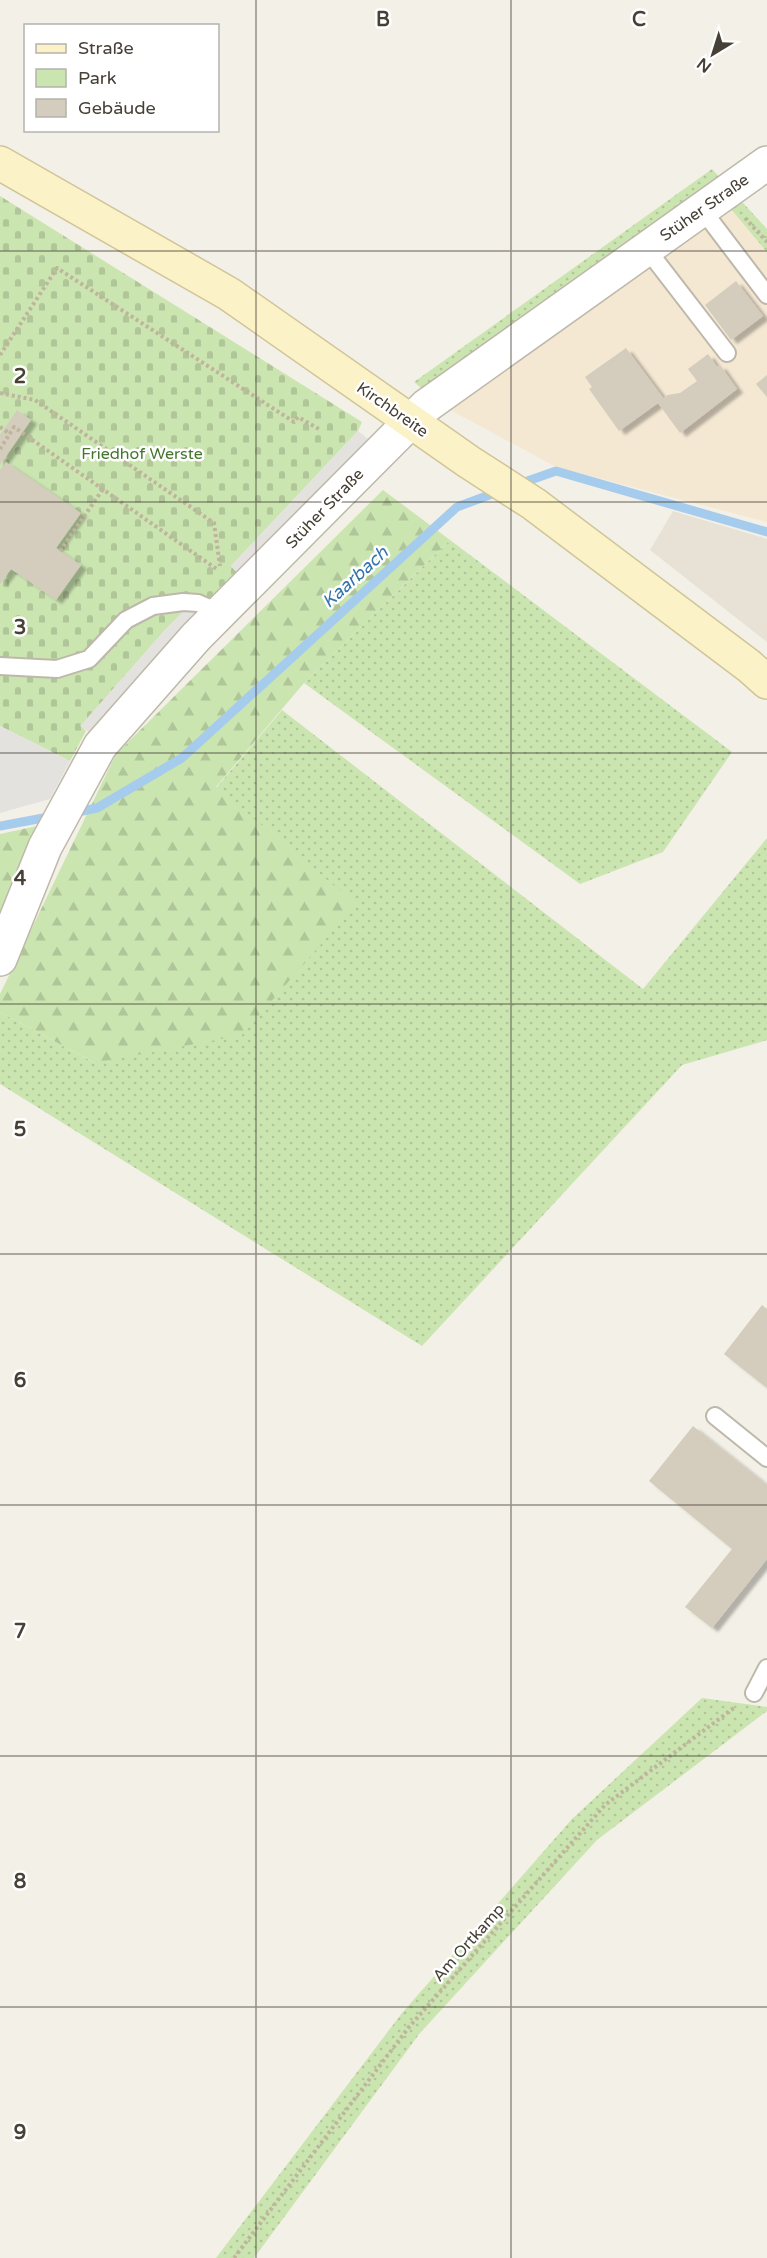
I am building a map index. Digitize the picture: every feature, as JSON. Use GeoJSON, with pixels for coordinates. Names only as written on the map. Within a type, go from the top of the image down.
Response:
{"type":"FeatureCollection","features":[{"type":"Feature","properties":{"kind":"street","name":"Stüher Straße"},"geometry":{"type":"LineString","coordinates":[[0,959],[45,847],[100,746],[196,637],[426,406],[767,162]]}},
{"type":"Feature","properties":{"kind":"street","name":"Kirchbreite"},"geometry":{"type":"LineString","coordinates":[[0,163],[229,294],[469,462],[534,504],[767,682]]}},
{"type":"Feature","properties":{"kind":"lane"},"geometry":{"type":"LineString","coordinates":[[701,208],[767,295]]}},
{"type":"Feature","properties":{"kind":"lane"},"geometry":{"type":"LineString","coordinates":[[646,248],[727,353]]}},
{"type":"Feature","properties":{"kind":"lane"},"geometry":{"type":"LineString","coordinates":[[0,666],[57,669],[89,658],[126,620],[153,606],[183,602],[198,603],[221,613]]}},
{"type":"Feature","properties":{"kind":"lane"},"geometry":{"type":"LineString","coordinates":[[715,1416],[767,1458]]}},
{"type":"Feature","properties":{"kind":"lane"},"geometry":{"type":"LineString","coordinates":[[754,1693],[767,1668]]}},
{"type":"Feature","properties":{"kind":"path"},"geometry":{"type":"LineString","coordinates":[[0,355],[57,268],[294,422],[298,417],[319,429]]}},
{"type":"Feature","properties":{"kind":"path"},"geometry":{"type":"LineString","coordinates":[[0,393],[35,400],[214,524],[220,571]]}},
{"type":"Feature","properties":{"kind":"path"},"geometry":{"type":"LineString","coordinates":[[0,427],[10,434]]}},
{"type":"Feature","properties":{"kind":"path"},"geometry":{"type":"LineString","coordinates":[[0,449],[14,427],[209,563]]}},
{"type":"Feature","properties":{"kind":"path"},"geometry":{"type":"LineString","coordinates":[[60,551],[104,489]]}},
{"type":"Feature","properties":{"kind":"path","name":"Am Ortkamp"},"geometry":{"type":"LineString","coordinates":[[234,2258],[409,2027],[605,1805],[754,1693]]}},
{"type":"Feature","properties":{"kind":"shaded area"},"geometry":{"type":"Polygon","coordinates":[[[724,201],[767,252],[767,522],[556,467],[441,405],[724,201]]]}},
{"type":"Feature","properties":{"kind":"shaded area"},"geometry":{"type":"Polygon","coordinates":[[[358,431],[376,445],[241,577],[231,566],[358,431]]]}},
{"type":"Feature","properties":{"kind":"shaded area"},"geometry":{"type":"Polygon","coordinates":[[[673,511],[767,539],[767,642],[650,550],[673,511]]]}},
{"type":"Feature","properties":{"kind":"shaded area"},"geometry":{"type":"Polygon","coordinates":[[[188,607],[200,617],[95,736],[80,726],[164,631],[188,607]]]}},
{"type":"Feature","properties":{"kind":"shaded area"},"geometry":{"type":"Polygon","coordinates":[[[0,726],[70,761],[50,799],[0,813],[0,726]]]}},
{"type":"Feature","properties":{"kind":"green space"},"geometry":{"type":"Polygon","coordinates":[[[712,169],[767,229],[767,252],[725,202],[441,405],[414,382],[712,169]]]}},
{"type":"Feature","properties":{"kind":"green space","name":"Friedhof Werste"},"geometry":{"type":"Polygon","coordinates":[[[0,196],[362,422],[358,431],[231,566],[241,577],[200,617],[187,608],[81,726],[86,731],[70,761],[0,726],[0,196]]]}},
{"type":"Feature","properties":{"kind":"green space"},"geometry":{"type":"Polygon","coordinates":[[[383,490],[450,540],[304,683],[216,787],[356,904],[242,1035],[95,1063],[0,1012],[0,994],[116,754],[383,490]]]}},
{"type":"Feature","properties":{"kind":"green space"},"geometry":{"type":"Polygon","coordinates":[[[450,540],[732,752],[663,852],[580,884],[304,683],[450,540]]]}},
{"type":"Feature","properties":{"kind":"green space"},"geometry":{"type":"Polygon","coordinates":[[[282,710],[643,989],[767,838],[767,1040],[682,1065],[422,1346],[0,1084],[0,1012],[95,1063],[355,904],[216,788],[282,710]]]}},
{"type":"Feature","properties":{"kind":"green space"},"geometry":{"type":"Polygon","coordinates":[[[42,825],[0,920],[0,834],[42,825]]]}},
{"type":"Feature","properties":{"kind":"green space"},"geometry":{"type":"Polygon","coordinates":[[[702,1698],[767,1707],[767,1711],[597,1840],[420,2033],[254,2258],[216,2258],[402,2013],[572,1819],[702,1698]]]}},
{"type":"Feature","properties":{"kind":"building"},"geometry":{"type":"Polygon","coordinates":[[[736,281],[763,316],[731,340],[705,305],[736,281]]]}},
{"type":"Feature","properties":{"kind":"building"},"geometry":{"type":"Polygon","coordinates":[[[626,348],[664,399],[667,395],[680,393],[697,381],[688,369],[708,354],[717,367],[720,365],[737,389],[680,433],[658,403],[619,431],[589,389],[592,387],[585,377],[626,348]]]}},
{"type":"Feature","properties":{"kind":"building"},"geometry":{"type":"Polygon","coordinates":[[[767,375],[767,397],[756,384],[767,375]]]}},
{"type":"Feature","properties":{"kind":"building"},"geometry":{"type":"Polygon","coordinates":[[[17,410],[31,420],[0,465],[0,435],[17,410]]]}},
{"type":"Feature","properties":{"kind":"building"},"geometry":{"type":"Polygon","coordinates":[[[6,462],[81,513],[56,548],[81,565],[56,600],[11,569],[0,584],[0,470],[6,462]]]}},
{"type":"Feature","properties":{"kind":"building"},"geometry":{"type":"Polygon","coordinates":[[[762,1305],[767,1309],[767,1388],[724,1354],[762,1305]]]}},
{"type":"Feature","properties":{"kind":"building"},"geometry":{"type":"Polygon","coordinates":[[[693,1426],[767,1485],[767,1559],[712,1628],[685,1607],[732,1549],[649,1481],[693,1426]]]}},
{"type":"Feature","properties":{"kind":"waterway","name":"Kaarbach"},"geometry":{"type":"LineString","coordinates":[[519,484],[556,471],[767,532]]}},
{"type":"Feature","properties":{"kind":"waterway","name":"Kaarbach"},"geometry":{"type":"LineString","coordinates":[[73,813],[97,808],[182,758],[457,507],[500,491]]}},
{"type":"Feature","properties":{"kind":"waterway","name":"Kaarbach"},"geometry":{"type":"LineString","coordinates":[[0,826],[54,816]]}}]}
